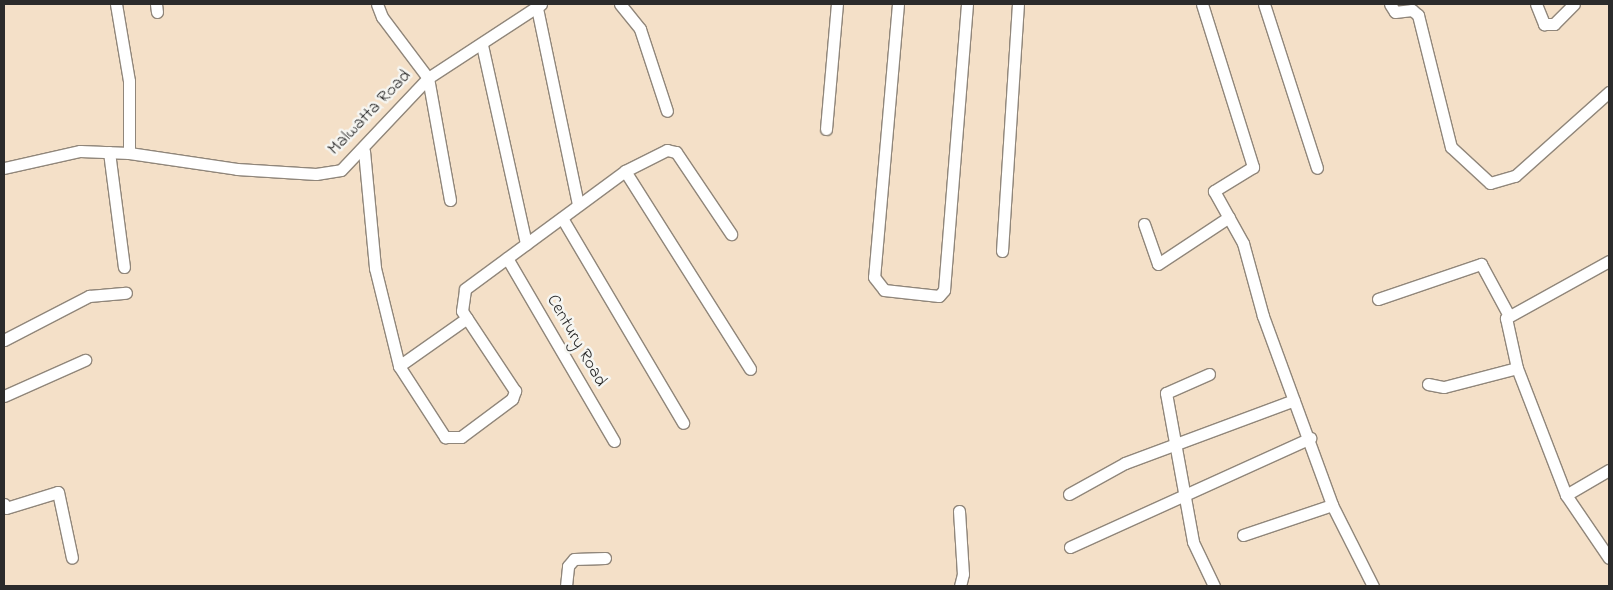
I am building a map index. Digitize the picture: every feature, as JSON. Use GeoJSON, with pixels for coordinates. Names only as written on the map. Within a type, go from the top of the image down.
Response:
{"type":"FeatureCollection","features":[{"type":"Feature","properties":{"kind":"street"},"geometry":{"type":"LineString","coordinates":[[116,4],[128,81],[129,153]]}},
{"type":"Feature","properties":{"kind":"street","name":"Malwatta Road"},"geometry":{"type":"LineString","coordinates":[[4,168],[80,151],[129,153],[237,169],[316,174],[341,170],[364,151],[428,78],[382,17],[377,4]]}},
{"type":"Feature","properties":{"kind":"street"},"geometry":{"type":"LineString","coordinates":[[620,4],[640,28],[667,111]]}},
{"type":"Feature","properties":{"kind":"street"},"geometry":{"type":"LineString","coordinates":[[826,129],[837,4]]}},
{"type":"Feature","properties":{"kind":"street"},"geometry":{"type":"LineString","coordinates":[[898,4],[874,277],[884,290],[939,296],[944,290],[967,4]]}},
{"type":"Feature","properties":{"kind":"street"},"geometry":{"type":"LineString","coordinates":[[1002,251],[1018,4]]}},
{"type":"Feature","properties":{"kind":"street"},"geometry":{"type":"LineString","coordinates":[[1202,4],[1253,168],[1214,191],[1243,243],[1263,316],[1310,438],[1332,505],[1373,586]]}},
{"type":"Feature","properties":{"kind":"street"},"geometry":{"type":"LineString","coordinates":[[1264,4],[1317,168]]}},
{"type":"Feature","properties":{"kind":"street"},"geometry":{"type":"LineString","coordinates":[[1390,4],[1395,12],[1412,10],[1418,15],[1451,146],[1490,184],[1514,176],[1609,92]]}},
{"type":"Feature","properties":{"kind":"street"},"geometry":{"type":"LineString","coordinates":[[1536,4],[1544,24],[1554,24],[1574,4]]}},
{"type":"Feature","properties":{"kind":"street"},"geometry":{"type":"LineString","coordinates":[[450,200],[428,78],[482,45],[539,6],[578,206]]}},
{"type":"Feature","properties":{"kind":"street"},"geometry":{"type":"LineString","coordinates":[[482,45],[526,244]]}},
{"type":"Feature","properties":{"kind":"street"},"geometry":{"type":"LineString","coordinates":[[364,151],[375,268],[398,366],[445,437],[461,437],[512,399],[515,391],[467,318],[461,297],[465,289],[625,170],[667,150],[676,152],[732,234]]}},
{"type":"Feature","properties":{"kind":"street"},"geometry":{"type":"LineString","coordinates":[[109,152],[124,266]]}},
{"type":"Feature","properties":{"kind":"street"},"geometry":{"type":"LineString","coordinates":[[625,170],[750,369]]}},
{"type":"Feature","properties":{"kind":"street"},"geometry":{"type":"LineString","coordinates":[[562,218],[683,423]]}},
{"type":"Feature","properties":{"kind":"street"},"geometry":{"type":"LineString","coordinates":[[1144,224],[1158,264],[1229,218]]}},
{"type":"Feature","properties":{"kind":"street","name":"Century Road"},"geometry":{"type":"LineString","coordinates":[[507,258],[614,441]]}},
{"type":"Feature","properties":{"kind":"street"},"geometry":{"type":"LineString","coordinates":[[1508,314],[1609,261]]}},
{"type":"Feature","properties":{"kind":"street"},"geometry":{"type":"LineString","coordinates":[[1378,300],[1481,264],[1508,314],[1517,368],[1529,394],[1566,495],[1609,558]]}},
{"type":"Feature","properties":{"kind":"street"},"geometry":{"type":"LineString","coordinates":[[4,340],[89,296],[126,293]]}},
{"type":"Feature","properties":{"kind":"street"},"geometry":{"type":"LineString","coordinates":[[398,366],[467,318]]}},
{"type":"Feature","properties":{"kind":"street"},"geometry":{"type":"LineString","coordinates":[[4,396],[85,360]]}},
{"type":"Feature","properties":{"kind":"street"},"geometry":{"type":"LineString","coordinates":[[1428,384],[1444,387],[1517,368]]}},
{"type":"Feature","properties":{"kind":"street"},"geometry":{"type":"LineString","coordinates":[[1209,374],[1166,392],[1182,498],[1193,542],[1214,586]]}},
{"type":"Feature","properties":{"kind":"street"},"geometry":{"type":"LineString","coordinates":[[1069,494],[1125,463],[1175,446],[1294,400]]}},
{"type":"Feature","properties":{"kind":"street"},"geometry":{"type":"LineString","coordinates":[[1070,547],[1182,498],[1310,438]]}},
{"type":"Feature","properties":{"kind":"street"},"geometry":{"type":"LineString","coordinates":[[1566,495],[1609,470]]}},
{"type":"Feature","properties":{"kind":"street"},"geometry":{"type":"LineString","coordinates":[[4,504],[6,508],[58,492],[72,558]]}},
{"type":"Feature","properties":{"kind":"street"},"geometry":{"type":"LineString","coordinates":[[1243,535],[1332,505]]}},
{"type":"Feature","properties":{"kind":"street"},"geometry":{"type":"LineString","coordinates":[[959,511],[963,574],[960,586]]}},
{"type":"Feature","properties":{"kind":"street"},"geometry":{"type":"LineString","coordinates":[[566,586],[568,566],[574,559],[605,558]]}}]}
